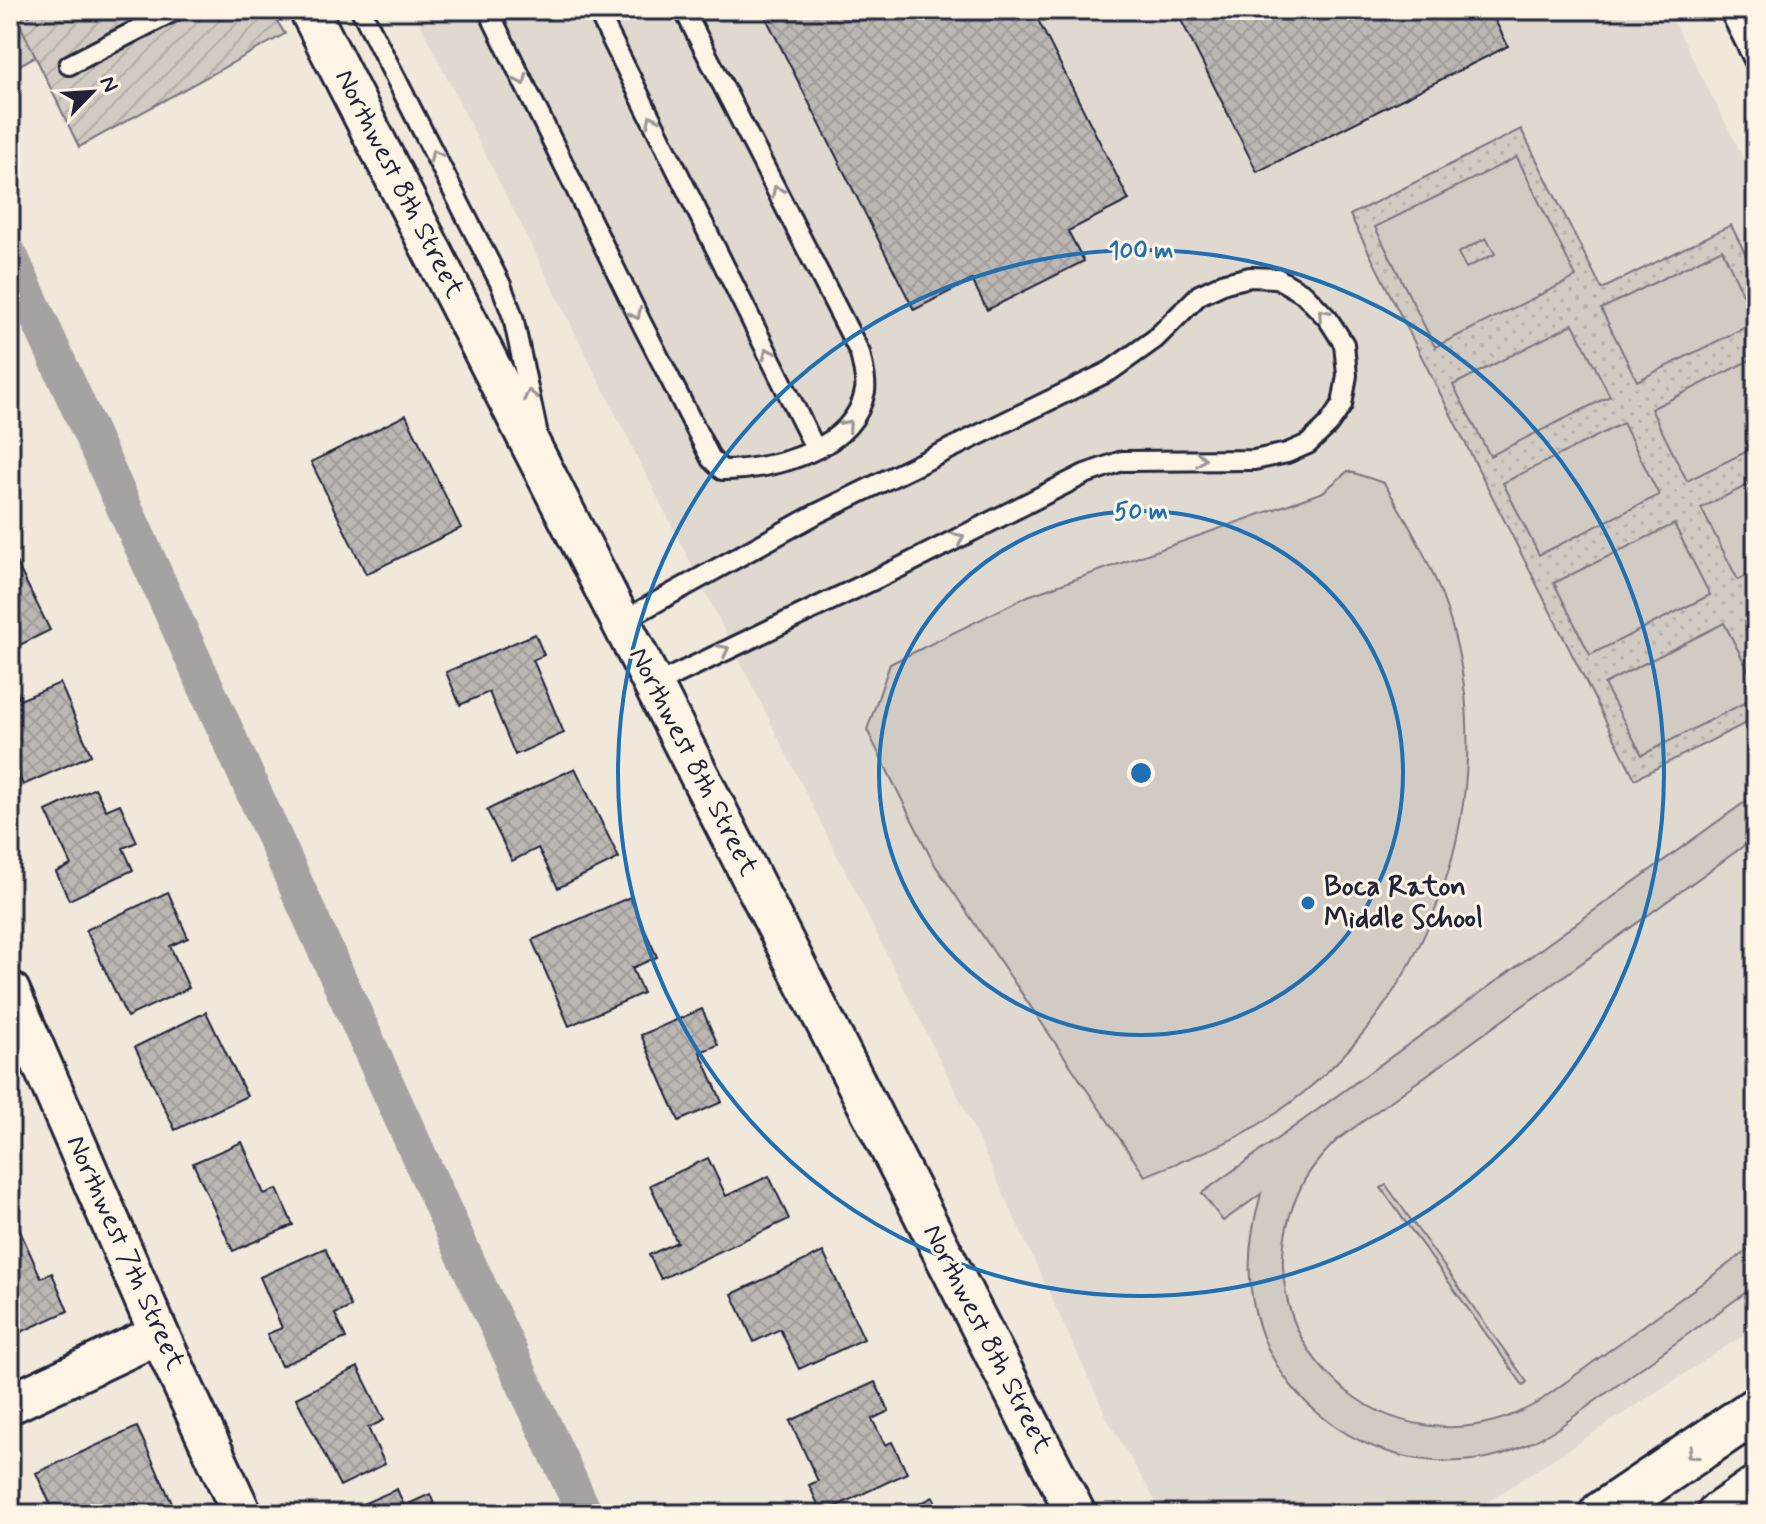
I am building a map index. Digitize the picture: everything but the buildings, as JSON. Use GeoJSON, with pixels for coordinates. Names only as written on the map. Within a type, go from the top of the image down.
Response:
{"type":"FeatureCollection","features":[{"type":"Feature","properties":{"kind":"street","name":"Northwest 8th Street"},"geometry":{"type":"LineString","coordinates":[[309,10],[1076,1514]]}},
{"type":"Feature","properties":{"kind":"street","name":"Northwest 7th Street"},"geometry":{"type":"LineString","coordinates":[[10,991],[159,1334],[242,1514]]}},
{"type":"Feature","properties":{"kind":"street"},"geometry":{"type":"LineString","coordinates":[[10,1404],[159,1334]]}},
{"type":"Feature","properties":{"kind":"street"},"geometry":{"type":"LineString","coordinates":[[1602,1514],[1756,1410]]}},
{"type":"Feature","properties":{"kind":"street"},"geometry":{"type":"LineString","coordinates":[[1720,1514],[1756,1489]]}},
{"type":"Feature","properties":{"kind":"lane"},"geometry":{"type":"LineString","coordinates":[[69,65],[176,10]]}},
{"type":"Feature","properties":{"kind":"lane"},"geometry":{"type":"LineString","coordinates":[[361,10],[501,285],[513,317],[546,472]]}},
{"type":"Feature","properties":{"kind":"lane"},"geometry":{"type":"LineString","coordinates":[[488,10],[711,459],[722,470],[745,470],[781,462],[836,437],[854,418],[866,389],[860,353],[684,10]]}},
{"type":"Feature","properties":{"kind":"lane"},"geometry":{"type":"LineString","coordinates":[[597,10],[815,448]]}},
{"type":"Feature","properties":{"kind":"lane"},"geometry":{"type":"LineString","coordinates":[[1729,10],[1756,64]]}},
{"type":"Feature","properties":{"kind":"lane"},"geometry":{"type":"LineString","coordinates":[[622,621],[816,514],[1110,371],[1155,339],[1199,295],[1225,283],[1250,277],[1277,278],[1304,294],[1328,319],[1344,344],[1347,375],[1342,405],[1328,425],[1308,444],[1287,453],[1254,460],[1153,458],[1122,461],[1085,474],[905,565],[654,685]]}},
{"type":"Feature","properties":{"kind":"path"},"geometry":{"type":"LineString","coordinates":[[27,10],[29,14],[35,10]]}},
{"type":"Feature","properties":{"kind":"shaded area"},"geometry":{"type":"Polygon","coordinates":[[[10,10],[124,10],[10,70],[10,10]]]}},
{"type":"Feature","properties":{"kind":"shaded area"},"geometry":{"type":"Polygon","coordinates":[[[13,10],[270,10],[285,34],[79,147],[13,10]]]}},
{"type":"Feature","properties":{"kind":"shaded area","name":"Boca Raton Middle School"},"geometry":{"type":"Polygon","coordinates":[[[413,10],[1668,10],[1756,183],[1756,1327],[1469,1514],[1163,1514],[1108,1420],[960,1100],[413,10]]]}},
{"type":"Feature","properties":{"kind":"shaded area"},"geometry":{"type":"Polygon","coordinates":[[[1521,129],[1602,289],[1731,225],[1756,275],[1756,718],[1635,779],[1350,215],[1521,129]]]}},
{"type":"Feature","properties":{"kind":"shaded area"},"geometry":{"type":"Polygon","coordinates":[[[1517,157],[1576,277],[1435,347],[1375,227],[1517,157]],[[1486,238],[1458,253],[1466,268],[1495,254],[1486,238]]]}},
{"type":"Feature","properties":{"kind":"shaded area"},"geometry":{"type":"Polygon","coordinates":[[[1722,249],[1756,322],[1637,381],[1601,309],[1722,249]]]}},
{"type":"Feature","properties":{"kind":"shaded area"},"geometry":{"type":"Polygon","coordinates":[[[1573,324],[1610,396],[1490,456],[1453,385],[1573,324]]]}},
{"type":"Feature","properties":{"kind":"shaded area"},"geometry":{"type":"Polygon","coordinates":[[[1756,357],[1756,447],[1687,481],[1651,409],[1756,357]]]}},
{"type":"Feature","properties":{"kind":"shaded area"},"geometry":{"type":"Polygon","coordinates":[[[1623,423],[1659,495],[1539,555],[1503,483],[1623,423]]]}},
{"type":"Feature","properties":{"kind":"shaded area"},"geometry":{"type":"Polygon","coordinates":[[[1348,471],[1384,483],[1424,554],[1453,630],[1465,700],[1466,770],[1456,840],[1436,907],[1406,971],[1366,1029],[1318,1080],[1261,1123],[1219,1146],[1145,1176],[933,862],[867,730],[890,664],[1028,596],[1323,492],[1348,471]]]}},
{"type":"Feature","properties":{"kind":"shaded area"},"geometry":{"type":"Polygon","coordinates":[[[1756,481],[1756,571],[1738,580],[1701,508],[1756,481]]]}},
{"type":"Feature","properties":{"kind":"shaded area"},"geometry":{"type":"Polygon","coordinates":[[[1674,524],[1710,595],[1590,655],[1554,583],[1674,524]]]}},
{"type":"Feature","properties":{"kind":"shaded area"},"geometry":{"type":"Polygon","coordinates":[[[1724,623],[1756,685],[1756,697],[1642,755],[1604,684],[1724,623]]]}},
{"type":"Feature","properties":{"kind":"shaded area"},"geometry":{"type":"Polygon","coordinates":[[[1756,794],[1756,837],[1337,1140],[1318,1160],[1303,1183],[1285,1240],[1286,1294],[1304,1342],[1336,1382],[1378,1411],[1427,1426],[1482,1424],[1537,1403],[1756,1244],[1756,1285],[1558,1428],[1507,1453],[1473,1460],[1432,1461],[1392,1453],[1356,1438],[1322,1417],[1294,1390],[1272,1357],[1257,1319],[1250,1257],[1253,1225],[1261,1194],[1223,1221],[1202,1193],[1756,794]]]}},
{"type":"Feature","properties":{"kind":"shaded area"},"geometry":{"type":"Polygon","coordinates":[[[1386,1185],[1527,1382],[1523,1385],[1381,1188],[1386,1185]]]}},
{"type":"Feature","properties":{"kind":"waterway"},"geometry":{"type":"LineString","coordinates":[[10,256],[585,1514]]}},
{"type":"Feature","properties":{"kind":"place","name":"Boca Raton Middle School"},"geometry":{"type":"Point","coordinates":[1308,903]}}]}
